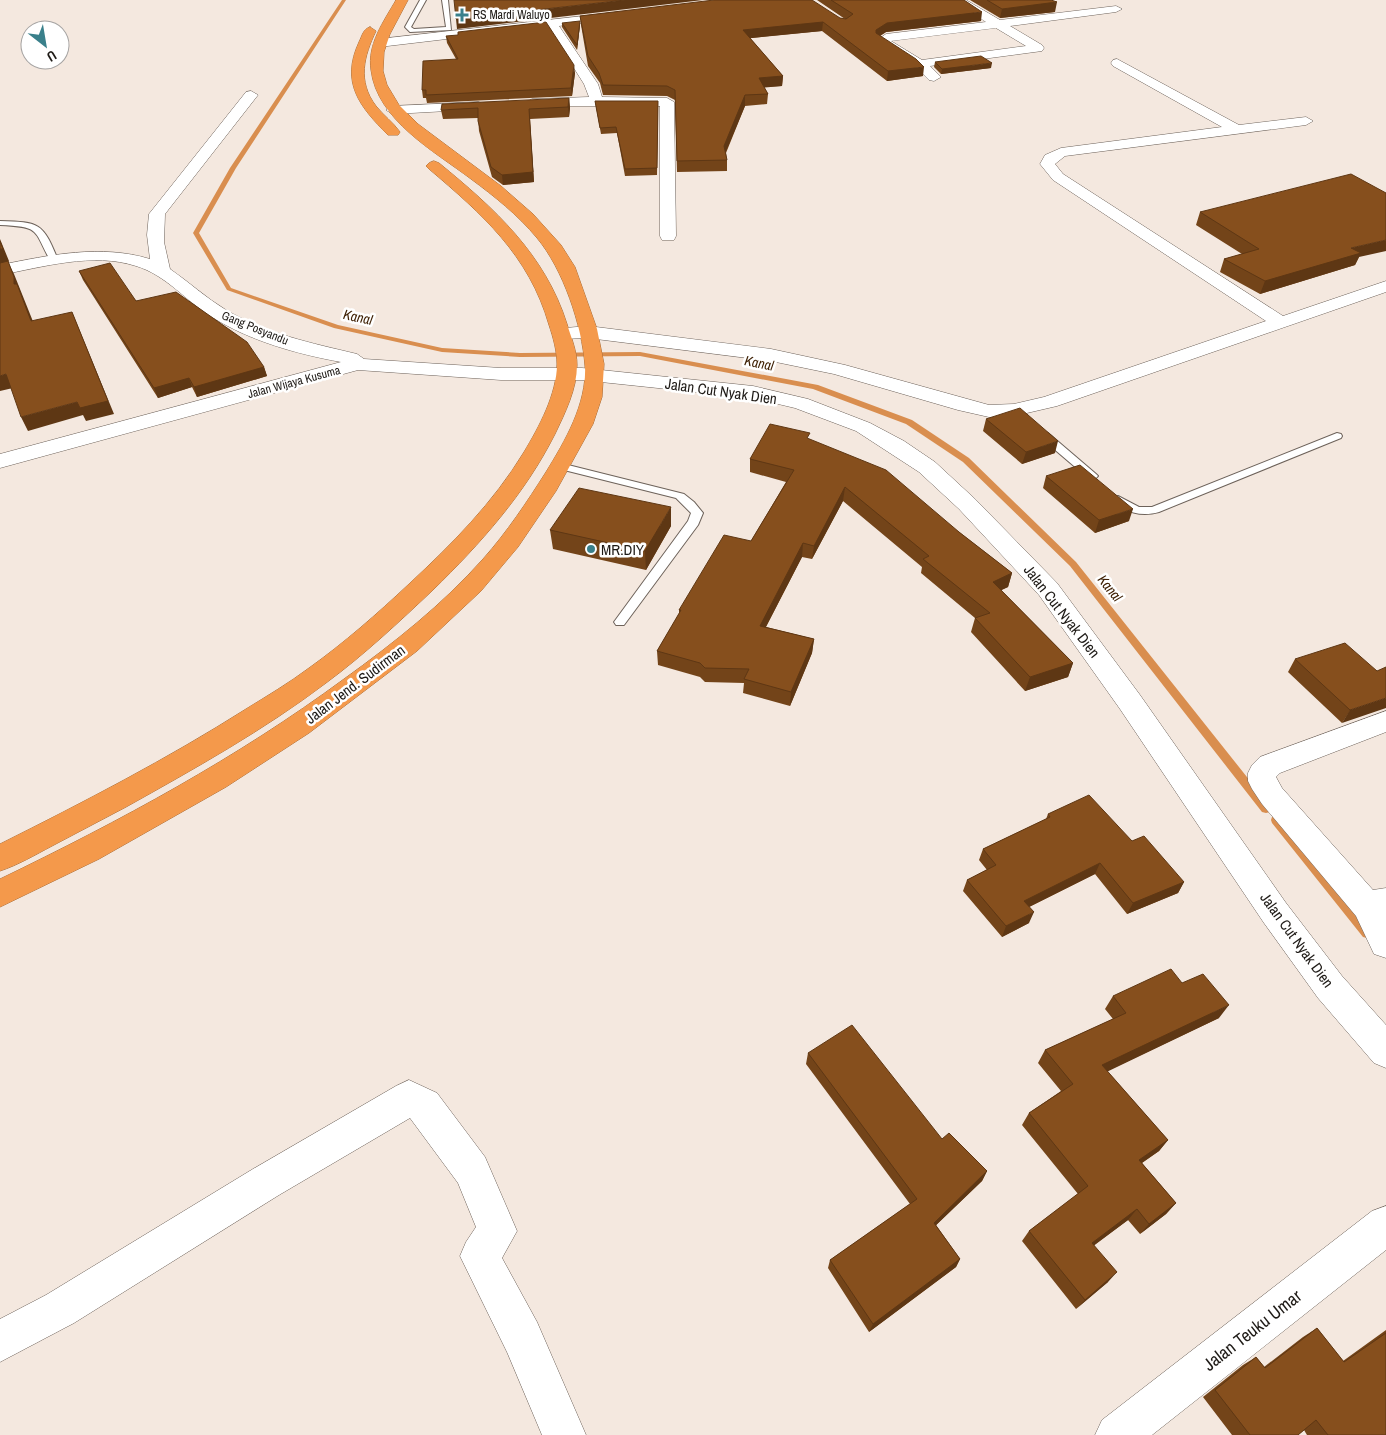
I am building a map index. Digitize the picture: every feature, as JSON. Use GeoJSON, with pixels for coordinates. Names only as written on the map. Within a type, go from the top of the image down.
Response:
{"type":"FeatureCollection","features":[{"type":"Feature","properties":{"kind":"highway"},"geometry":{"type":"LineString","coordinates":[[387,0],[362,45],[356,75],[364,101],[401,139]]}},
{"type":"Feature","properties":{"kind":"highway"},"geometry":{"type":"LineString","coordinates":[[402,0],[379,43],[376,61],[382,90],[393,110],[413,128],[506,198],[529,219],[553,246],[566,267],[592,353]]}},
{"type":"Feature","properties":{"kind":"highway"},"geometry":{"type":"LineString","coordinates":[[361,92],[382,90]]}},
{"type":"Feature","properties":{"kind":"highway"},"geometry":{"type":"LineString","coordinates":[[423,157],[481,205],[521,247],[544,286],[556,313],[565,355]]}},
{"type":"Feature","properties":{"kind":"highway","name":"Jalan Jend. Sudirman"},"geometry":{"type":"LineString","coordinates":[[0,894],[74,859],[226,774],[311,717],[376,670],[425,630],[466,591],[509,544],[541,499],[583,421],[592,353]]}},
{"type":"Feature","properties":{"kind":"highway","name":"Jalan Jend. Sudirman"},"geometry":{"type":"LineString","coordinates":[[0,858],[136,788],[230,734],[318,675],[379,627],[458,552],[501,504],[527,467],[559,402],[565,355]]}},
{"type":"Feature","properties":{"kind":"street"},"geometry":{"type":"LineString","coordinates":[[920,64],[1038,48],[958,0]]}},
{"type":"Feature","properties":{"kind":"street"},"geometry":{"type":"LineString","coordinates":[[934,77],[920,64],[882,41],[886,38],[1116,10]]}},
{"type":"Feature","properties":{"kind":"street"},"geometry":{"type":"LineString","coordinates":[[379,43],[450,32],[635,13]]}},
{"type":"Feature","properties":{"kind":"street"},"geometry":{"type":"LineString","coordinates":[[550,23],[591,84],[597,101]]}},
{"type":"Feature","properties":{"kind":"street"},"geometry":{"type":"LineString","coordinates":[[1117,63],[1237,130]]}},
{"type":"Feature","properties":{"kind":"street"},"geometry":{"type":"LineString","coordinates":[[162,270],[155,246],[154,229],[157,214],[250,95]]}},
{"type":"Feature","properties":{"kind":"street"},"geometry":{"type":"LineString","coordinates":[[516,104],[597,101],[667,102],[668,236]]}},
{"type":"Feature","properties":{"kind":"street"},"geometry":{"type":"LineString","coordinates":[[393,110],[497,105]]}},
{"type":"Feature","properties":{"kind":"street"},"geometry":{"type":"LineString","coordinates":[[1280,322],[1058,177],[1047,164],[1050,158],[1060,152],[1306,121]]}},
{"type":"Feature","properties":{"kind":"street","name":"Gang Posyandu"},"geometry":{"type":"LineString","coordinates":[[0,270],[54,260],[92,256],[141,262],[162,270],[218,313],[284,341],[312,350],[350,358],[355,360],[357,364]]}},
{"type":"Feature","properties":{"kind":"street"},"geometry":{"type":"LineString","coordinates":[[565,355],[699,344],[771,355],[838,369],[965,406],[989,411],[1018,413],[1386,286]]}},
{"type":"Feature","properties":{"kind":"street","name":"Jalan Wijaya Kusuma"},"geometry":{"type":"LineString","coordinates":[[0,461],[357,364],[501,374],[565,355],[592,353]]}},
{"type":"Feature","properties":{"kind":"street","name":"Jalan Cut Nyak Dien"},"geometry":{"type":"LineString","coordinates":[[592,353],[801,403],[863,427],[927,467],[967,504],[1064,608],[1275,913],[1330,988],[1380,1035]]}},
{"type":"Feature","properties":{"kind":"street"},"geometry":{"type":"LineString","coordinates":[[1386,722],[1270,765],[1262,773],[1262,781],[1272,796],[1378,906],[1374,922],[1386,944]]}},
{"type":"Feature","properties":{"kind":"street"},"geometry":{"type":"LineString","coordinates":[[0,1341],[60,1309],[266,1182],[409,1098],[424,1106],[472,1170],[496,1231],[480,1256],[522,1337],[564,1435]]}},
{"type":"Feature","properties":{"kind":"street","name":"Jalan Teuku Umar"},"geometry":{"type":"LineString","coordinates":[[1117,1435],[1386,1225]]}},
{"type":"Feature","properties":{"kind":"lane"},"geometry":{"type":"LineString","coordinates":[[423,0],[409,29],[450,32],[444,0]]}},
{"type":"Feature","properties":{"kind":"lane"},"geometry":{"type":"LineString","coordinates":[[0,223],[30,225],[38,228],[42,232],[54,260]]}},
{"type":"Feature","properties":{"kind":"lane"},"geometry":{"type":"LineString","coordinates":[[1037,430],[1097,481]]}},
{"type":"Feature","properties":{"kind":"lane"},"geometry":{"type":"LineString","coordinates":[[1112,494],[1136,512],[1144,513],[1337,436]]}},
{"type":"Feature","properties":{"kind":"lane"},"geometry":{"type":"LineString","coordinates":[[560,466],[680,496],[690,504],[696,513],[694,522],[620,622]]}},
{"type":"Feature","properties":{"kind":"building"},"geometry":{"type":"Polygon","coordinates":[[[454,0],[625,0],[456,19],[454,0]]]}},
{"type":"Feature","properties":{"kind":"building"},"geometry":{"type":"Polygon","coordinates":[[[714,0],[812,0],[840,18],[846,19],[853,14],[831,0],[964,0],[982,12],[887,23],[876,30],[876,33],[916,59],[924,67],[888,71],[823,22],[743,30],[783,76],[759,78],[768,94],[745,95],[724,146],[727,160],[677,161],[675,90],[667,86],[603,85],[599,73],[588,56],[580,16],[714,0]]]}},
{"type":"Feature","properties":{"kind":"building"},"geometry":{"type":"Polygon","coordinates":[[[987,0],[1051,0],[1057,2],[1002,9],[987,0]]]}},
{"type":"Feature","properties":{"kind":"building"},"geometry":{"type":"Polygon","coordinates":[[[580,21],[577,45],[562,23],[580,21]]]}},
{"type":"Feature","properties":{"kind":"building"},"geometry":{"type":"Polygon","coordinates":[[[546,22],[574,65],[571,88],[426,95],[426,90],[422,90],[423,61],[458,59],[446,36],[458,35],[458,32],[546,22]]]}},
{"type":"Feature","properties":{"kind":"building"},"geometry":{"type":"Polygon","coordinates":[[[981,56],[992,63],[942,69],[935,62],[981,56]]]}},
{"type":"Feature","properties":{"kind":"building"},"geometry":{"type":"Polygon","coordinates":[[[569,98],[568,107],[529,109],[533,172],[502,175],[491,167],[478,121],[478,108],[441,110],[442,104],[569,98]]]}},
{"type":"Feature","properties":{"kind":"building"},"geometry":{"type":"Polygon","coordinates":[[[595,101],[658,101],[657,168],[625,169],[616,127],[600,128],[595,101]]]}},
{"type":"Feature","properties":{"kind":"building"},"geometry":{"type":"Polygon","coordinates":[[[1351,174],[1386,193],[1386,240],[1351,248],[1361,253],[1265,281],[1224,259],[1259,249],[1200,212],[1351,174]]]}},
{"type":"Feature","properties":{"kind":"building"},"geometry":{"type":"Polygon","coordinates":[[[8,261],[14,277],[14,284],[17,284],[31,321],[72,312],[108,401],[80,408],[77,402],[21,417],[6,374],[0,376],[0,263],[8,261]]]}},
{"type":"Feature","properties":{"kind":"building"},"geometry":{"type":"Polygon","coordinates":[[[110,263],[136,301],[176,292],[247,342],[264,367],[194,387],[189,378],[154,388],[79,271],[110,263]]]}},
{"type":"Feature","properties":{"kind":"building"},"geometry":{"type":"Polygon","coordinates":[[[1020,408],[1058,441],[1026,452],[986,419],[1020,408]]]}},
{"type":"Feature","properties":{"kind":"building"},"geometry":{"type":"Polygon","coordinates":[[[770,424],[810,433],[807,438],[886,470],[959,532],[1012,573],[993,582],[1073,663],[1030,677],[975,618],[990,613],[923,559],[929,556],[845,487],[814,546],[803,543],[760,626],[814,639],[791,692],[744,679],[749,669],[705,668],[700,663],[657,651],[724,535],[751,541],[794,470],[750,459],[770,424]]]}},
{"type":"Feature","properties":{"kind":"building"},"geometry":{"type":"Polygon","coordinates":[[[1080,465],[1133,509],[1099,520],[1046,476],[1080,465]]]}},
{"type":"Feature","properties":{"kind":"building"},"geometry":{"type":"Polygon","coordinates":[[[579,488],[671,507],[645,551],[550,530],[579,488]]]}},
{"type":"Feature","properties":{"kind":"building"},"geometry":{"type":"Polygon","coordinates":[[[1345,643],[1377,671],[1386,667],[1386,698],[1350,710],[1295,659],[1345,643]]]}},
{"type":"Feature","properties":{"kind":"building"},"geometry":{"type":"Polygon","coordinates":[[[1089,795],[1132,841],[1144,836],[1184,882],[1133,903],[1100,863],[1024,901],[1034,912],[1006,926],[967,880],[996,865],[983,849],[1050,817],[1048,814],[1089,795]]]}},
{"type":"Feature","properties":{"kind":"building"},"geometry":{"type":"Polygon","coordinates":[[[1171,969],[1182,983],[1203,974],[1229,1005],[1102,1065],[1168,1140],[1139,1160],[1176,1203],[1149,1224],[1137,1209],[1092,1243],[1117,1272],[1085,1300],[1029,1231],[1088,1186],[1029,1113],[1073,1084],[1045,1050],[1126,1013],[1113,996],[1171,969]]]}},
{"type":"Feature","properties":{"kind":"building"},"geometry":{"type":"Polygon","coordinates":[[[852,1025],[942,1139],[949,1133],[987,1171],[934,1223],[960,1259],[873,1324],[830,1260],[917,1199],[808,1053],[852,1025]]]}},
{"type":"Feature","properties":{"kind":"building"},"geometry":{"type":"Polygon","coordinates":[[[1317,1328],[1344,1362],[1386,1333],[1386,1435],[1328,1435],[1316,1420],[1298,1435],[1250,1435],[1215,1390],[1256,1357],[1265,1368],[1317,1328]]]}},
{"type":"Feature","properties":{"kind":"waterway","name":"Kanal"},"geometry":{"type":"LineString","coordinates":[[344,0],[233,168],[196,233],[229,289],[336,327],[442,350],[520,355],[640,354],[815,387],[909,422],[966,460],[1073,564],[1266,809]]}},
{"type":"Feature","properties":{"kind":"waterway","name":"Kanal"},"geometry":{"type":"LineString","coordinates":[[1276,820],[1367,933]]}},
{"type":"Feature","properties":{"kind":"place","name":"RS Mardi Waluyo"},"geometry":{"type":"Point","coordinates":[462,15]}},
{"type":"Feature","properties":{"kind":"place","name":"MR.DIY"},"geometry":{"type":"Point","coordinates":[591,549]}}]}
